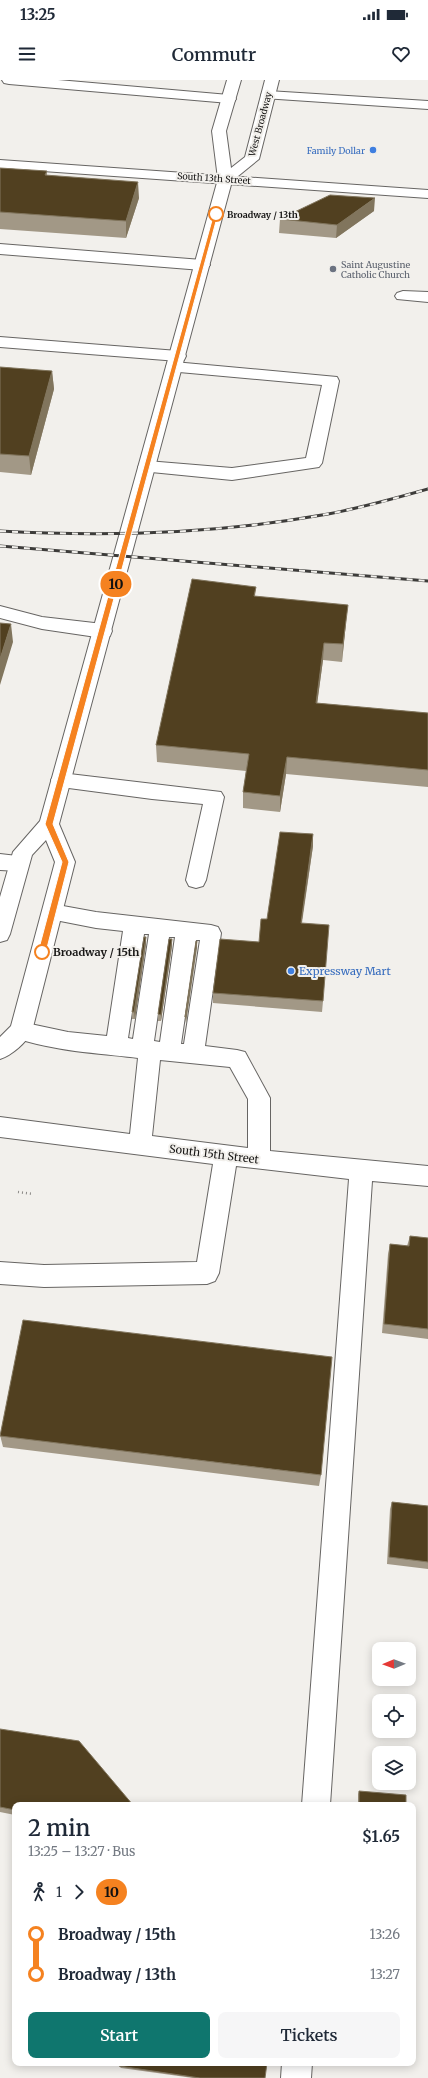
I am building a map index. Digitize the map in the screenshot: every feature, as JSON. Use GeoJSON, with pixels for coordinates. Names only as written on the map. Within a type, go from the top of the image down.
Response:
{"type":"FeatureCollection","features":[{"type":"Feature","properties":{"kind":"main road"},"geometry":{"type":"LineString","coordinates":[[9,80],[229,100]]}},
{"type":"Feature","properties":{"kind":"main road"},"geometry":{"type":"LineString","coordinates":[[0,934],[10,863],[23,852],[49,824],[103,631],[226,179],[219,131],[234,80]]}},
{"type":"Feature","properties":{"kind":"main road","name":"West Broadway"},"geometry":{"type":"LineString","coordinates":[[226,179],[252,159],[272,80]]}},
{"type":"Feature","properties":{"kind":"main road"},"geometry":{"type":"LineString","coordinates":[[268,95],[428,105]]}},
{"type":"Feature","properties":{"kind":"main road","name":"South 13th Street"},"geometry":{"type":"LineString","coordinates":[[0,164],[428,194]]}},
{"type":"Feature","properties":{"kind":"main road"},"geometry":{"type":"LineString","coordinates":[[0,249],[202,265]]}},
{"type":"Feature","properties":{"kind":"main road"},"geometry":{"type":"LineString","coordinates":[[403,296],[428,297]]}},
{"type":"Feature","properties":{"kind":"main road"},"geometry":{"type":"LineString","coordinates":[[0,342],[176,361],[331,381],[313,464],[232,474],[147,467]]}},
{"type":"Feature","properties":{"kind":"main road"},"geometry":{"type":"LineString","coordinates":[[0,612],[42,623],[103,631]]}},
{"type":"Feature","properties":{"kind":"main road"},"geometry":{"type":"LineString","coordinates":[[61,780],[152,792],[214,797],[196,880]]}},
{"type":"Feature","properties":{"kind":"main road"},"geometry":{"type":"LineString","coordinates":[[0,1050],[21,1031],[65,862],[49,824]]}},
{"type":"Feature","properties":{"kind":"main road"},"geometry":{"type":"LineString","coordinates":[[52,912],[211,933],[193,1054]]}},
{"type":"Feature","properties":{"kind":"main road"},"geometry":{"type":"LineString","coordinates":[[116,1046],[135,924]]}},
{"type":"Feature","properties":{"kind":"main road"},"geometry":{"type":"LineString","coordinates":[[140,1145],[153,1050],[160,927]]}},
{"type":"Feature","properties":{"kind":"main road"},"geometry":{"type":"LineString","coordinates":[[153,1050],[187,930]]}},
{"type":"Feature","properties":{"kind":"main road"},"geometry":{"type":"LineString","coordinates":[[21,1031],[68,1041],[237,1059],[260,1098],[258,1160]]}},
{"type":"Feature","properties":{"kind":"main road","name":"South 15th Street"},"geometry":{"type":"LineString","coordinates":[[0,1127],[258,1160],[428,1176]]}},
{"type":"Feature","properties":{"kind":"main road"},"geometry":{"type":"LineString","coordinates":[[0,1273],[44,1276],[207,1273],[226,1156]]}},
{"type":"Feature","properties":{"kind":"main road"},"geometry":{"type":"LineString","coordinates":[[316,1802],[361,1170]]}},
{"type":"Feature","properties":{"kind":"main road"},"geometry":{"type":"LineString","coordinates":[[296,2078],[297,2066]]}},
{"type":"Feature","properties":{"kind":"path"},"geometry":{"type":"LineString","coordinates":[[18,1192],[33,1194]]}},
{"type":"Feature","properties":{"kind":"building"},"geometry":{"type":"Polygon","coordinates":[[[0,168],[47,171],[45,175],[138,182],[126,221],[0,212],[0,168]]]}},
{"type":"Feature","properties":{"kind":"building"},"geometry":{"type":"Polygon","coordinates":[[[330,195],[375,198],[337,225],[280,219],[330,195]]]}},
{"type":"Feature","properties":{"kind":"building"},"geometry":{"type":"Polygon","coordinates":[[[0,367],[52,371],[29,456],[0,454],[0,367]]]}},
{"type":"Feature","properties":{"kind":"building"},"geometry":{"type":"Polygon","coordinates":[[[192,579],[256,587],[254,596],[348,605],[343,644],[324,643],[316,703],[428,713],[428,770],[287,757],[280,796],[243,792],[249,754],[156,745],[192,579]]]}},
{"type":"Feature","properties":{"kind":"building"},"geometry":{"type":"Polygon","coordinates":[[[0,623],[11,624],[0,659],[0,623]]]}},
{"type":"Feature","properties":{"kind":"building"},"geometry":{"type":"Polygon","coordinates":[[[280,832],[313,834],[301,923],[329,925],[323,1001],[213,993],[220,939],[259,942],[261,919],[267,919],[280,832]]]}},
{"type":"Feature","properties":{"kind":"building"},"geometry":{"type":"Polygon","coordinates":[[[144,937],[146,937],[134,1012],[132,1012],[144,937]]]}},
{"type":"Feature","properties":{"kind":"building"},"geometry":{"type":"Polygon","coordinates":[[[169,939],[172,939],[161,1015],[158,1014],[169,939]]]}},
{"type":"Feature","properties":{"kind":"building"},"geometry":{"type":"Polygon","coordinates":[[[196,941],[197,941],[185,1017],[196,941]]]}},
{"type":"Feature","properties":{"kind":"building"},"geometry":{"type":"Polygon","coordinates":[[[410,1236],[428,1238],[428,1329],[384,1324],[390,1244],[409,1246],[410,1236]]]}},
{"type":"Feature","properties":{"kind":"building"},"geometry":{"type":"Polygon","coordinates":[[[23,1320],[332,1357],[321,1475],[0,1436],[23,1320]]]}},
{"type":"Feature","properties":{"kind":"building"},"geometry":{"type":"Polygon","coordinates":[[[392,1502],[428,1506],[428,1562],[389,1557],[392,1502]]]}},
{"type":"Feature","properties":{"kind":"building"},"geometry":{"type":"Polygon","coordinates":[[[0,1729],[79,1741],[130,1802],[12,1802],[12,1809],[0,1807],[0,1729]]]}},
{"type":"Feature","properties":{"kind":"building"},"geometry":{"type":"Polygon","coordinates":[[[359,1791],[406,1795],[406,1802],[359,1802],[359,1791]]]}},
{"type":"Feature","properties":{"kind":"building"},"geometry":{"type":"Polygon","coordinates":[[[119,2066],[267,2066],[265,2078],[200,2078],[119,2066]]]}},
{"type":"Feature","properties":{"kind":"railway"},"geometry":{"type":"LineString","coordinates":[[0,531],[121,534],[202,530],[282,521],[335,513],[375,504],[428,489]]}},
{"type":"Feature","properties":{"kind":"railway"},"geometry":{"type":"LineString","coordinates":[[0,546],[428,581]]}},
{"type":"Feature","properties":{"kind":"bus line","name":"10"},"geometry":{"type":"LineString","coordinates":[[42,952],[65,862],[49,824],[216,214]]}},
{"type":"Feature","properties":{"kind":"place","name":"Family Dollar"},"geometry":{"type":"Point","coordinates":[373,150]}},
{"type":"Feature","properties":{"kind":"place","name":"Broadway / 13th"},"geometry":{"type":"Point","coordinates":[216,214]}},
{"type":"Feature","properties":{"kind":"place","name":"Saint Augustine Catholic Church"},"geometry":{"type":"Point","coordinates":[333,269]}},
{"type":"Feature","properties":{"kind":"place","name":"Broadway / 15th"},"geometry":{"type":"Point","coordinates":[42,952]}},
{"type":"Feature","properties":{"kind":"place","name":"Expressway Mart"},"geometry":{"type":"Point","coordinates":[291,971]}}]}
